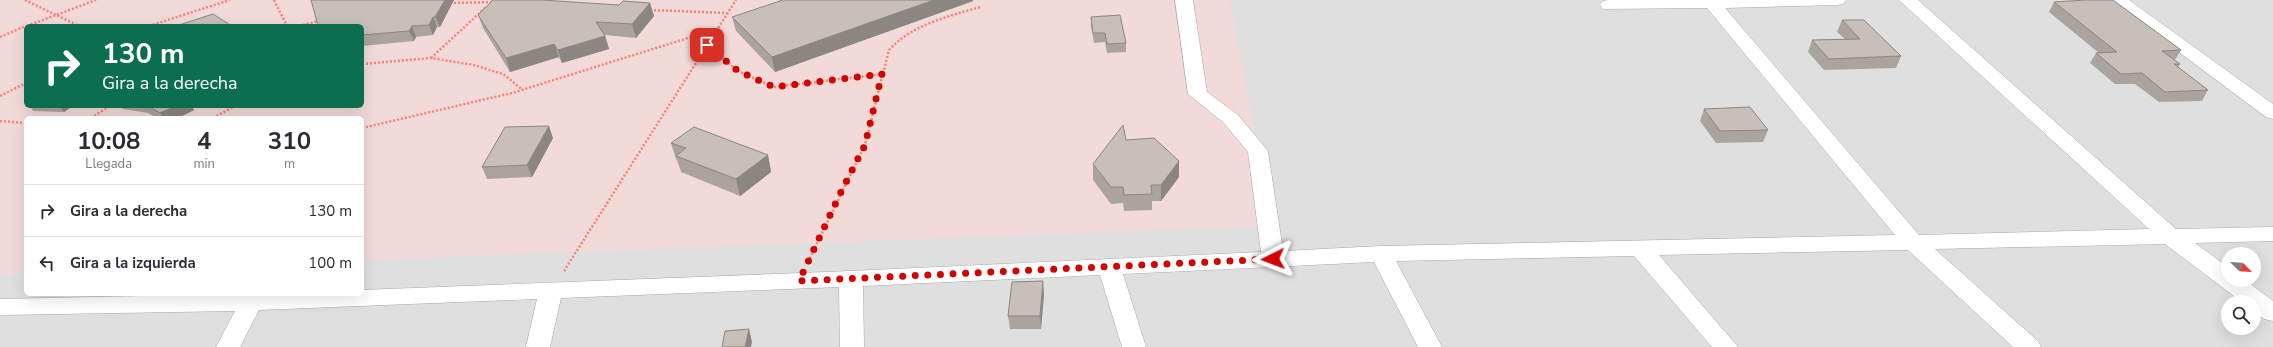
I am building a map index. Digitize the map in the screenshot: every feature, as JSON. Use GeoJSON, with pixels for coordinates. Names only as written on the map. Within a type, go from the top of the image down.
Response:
{"type":"FeatureCollection","features":[{"type":"Feature","properties":{"kind":"street"},"geometry":{"type":"LineString","coordinates":[[1184,0],[1198,94],[1231,119],[1258,151],[1273,259]]}},
{"type":"Feature","properties":{"kind":"street"},"geometry":{"type":"LineString","coordinates":[[1609,5],[1710,1],[1837,0]]}},
{"type":"Feature","properties":{"kind":"street"},"geometry":{"type":"LineString","coordinates":[[1908,0],[2170,236],[2221,275]]}},
{"type":"Feature","properties":{"kind":"street"},"geometry":{"type":"LineString","coordinates":[[2118,0],[2273,113]]}},
{"type":"Feature","properties":{"kind":"street"},"geometry":{"type":"LineString","coordinates":[[1710,1],[1913,242],[2029,347]]}},
{"type":"Feature","properties":{"kind":"street"},"geometry":{"type":"LineString","coordinates":[[0,307],[251,302],[551,291],[851,279],[1381,254],[2273,234]]}},
{"type":"Feature","properties":{"kind":"street"},"geometry":{"type":"LineString","coordinates":[[1640,248],[1726,347]]}},
{"type":"Feature","properties":{"kind":"street"},"geometry":{"type":"LineString","coordinates":[[1381,254],[1430,347]]}},
{"type":"Feature","properties":{"kind":"street"},"geometry":{"type":"LineString","coordinates":[[1109,267],[1134,347]]}},
{"type":"Feature","properties":{"kind":"street"},"geometry":{"type":"LineString","coordinates":[[851,279],[852,347]]}},
{"type":"Feature","properties":{"kind":"street"},"geometry":{"type":"LineString","coordinates":[[2238,287],[2273,313]]}},
{"type":"Feature","properties":{"kind":"street"},"geometry":{"type":"LineString","coordinates":[[538,347],[551,291]]}},
{"type":"Feature","properties":{"kind":"street"},"geometry":{"type":"LineString","coordinates":[[228,347],[251,302]]}},
{"type":"Feature","properties":{"kind":"path"},"geometry":{"type":"LineString","coordinates":[[25,0],[75,24]]}},
{"type":"Feature","properties":{"kind":"path"},"geometry":{"type":"LineString","coordinates":[[32,24],[96,0]]}},
{"type":"Feature","properties":{"kind":"path"},"geometry":{"type":"LineString","coordinates":[[155,24],[230,0]]}},
{"type":"Feature","properties":{"kind":"path"},"geometry":{"type":"LineString","coordinates":[[274,0],[286,24]]}},
{"type":"Feature","properties":{"kind":"path"},"geometry":{"type":"LineString","coordinates":[[551,291],[736,0]]}},
{"type":"Feature","properties":{"kind":"path"},"geometry":{"type":"LineString","coordinates":[[431,58],[493,1]]}},
{"type":"Feature","properties":{"kind":"path"},"geometry":{"type":"LineString","coordinates":[[447,3],[500,2]]}},
{"type":"Feature","properties":{"kind":"path"},"geometry":{"type":"LineString","coordinates":[[799,281],[865,145],[889,50],[897,39],[919,28],[980,7]]}},
{"type":"Feature","properties":{"kind":"path"},"geometry":{"type":"LineString","coordinates":[[649,10],[727,13]]}},
{"type":"Feature","properties":{"kind":"path"},"geometry":{"type":"LineString","coordinates":[[306,24],[321,20]]}},
{"type":"Feature","properties":{"kind":"path"},"geometry":{"type":"LineString","coordinates":[[0,37],[24,27]]}},
{"type":"Feature","properties":{"kind":"path"},"geometry":{"type":"LineString","coordinates":[[364,128],[523,90],[717,29]]}},
{"type":"Feature","properties":{"kind":"path"},"geometry":{"type":"LineString","coordinates":[[707,45],[738,71],[774,87],[882,74]]}},
{"type":"Feature","properties":{"kind":"path"},"geometry":{"type":"LineString","coordinates":[[364,64],[431,58],[474,65],[503,74],[523,90]]}},
{"type":"Feature","properties":{"kind":"path"},"geometry":{"type":"LineString","coordinates":[[0,96],[24,84]]}},
{"type":"Feature","properties":{"kind":"path"},"geometry":{"type":"LineString","coordinates":[[94,116],[107,108]]}},
{"type":"Feature","properties":{"kind":"path"},"geometry":{"type":"LineString","coordinates":[[217,116],[231,108]]}},
{"type":"Feature","properties":{"kind":"path"},"geometry":{"type":"LineString","coordinates":[[0,121],[24,123]]}},
{"type":"Feature","properties":{"kind":"shaded area"},"geometry":{"type":"Polygon","coordinates":[[[0,0],[2273,0],[2273,347],[0,347],[0,0]]]}},
{"type":"Feature","properties":{"kind":"shaded area"},"geometry":{"type":"Polygon","coordinates":[[[0,0],[1230,0],[1271,226],[364,260],[364,116],[24,116],[24,273],[0,274],[0,0]]]}},
{"type":"Feature","properties":{"kind":"building"},"geometry":{"type":"Polygon","coordinates":[[[311,0],[445,0],[429,25],[412,26],[409,31],[364,35],[364,24],[317,24],[311,0]]]}},
{"type":"Feature","properties":{"kind":"building"},"geometry":{"type":"Polygon","coordinates":[[[493,0],[542,0],[619,5],[623,1],[650,3],[632,24],[596,22],[605,36],[558,50],[554,44],[506,58],[478,15],[493,0]]]}},
{"type":"Feature","properties":{"kind":"building"},"geometry":{"type":"Polygon","coordinates":[[[783,0],[934,0],[772,57],[732,17],[783,0]]]}},
{"type":"Feature","properties":{"kind":"building"},"geometry":{"type":"Polygon","coordinates":[[[2113,0],[2181,50],[2162,51],[2180,64],[2174,64],[2208,90],[2165,92],[2142,73],[2121,74],[2096,53],[2117,52],[2054,2],[2113,0]]]}},
{"type":"Feature","properties":{"kind":"building"},"geometry":{"type":"Polygon","coordinates":[[[213,14],[229,24],[182,24],[213,14]]]}},
{"type":"Feature","properties":{"kind":"building"},"geometry":{"type":"Polygon","coordinates":[[[1120,15],[1126,43],[1107,44],[1105,33],[1093,33],[1091,17],[1120,15]]]}},
{"type":"Feature","properties":{"kind":"building"},"geometry":{"type":"Polygon","coordinates":[[[1842,20],[1864,20],[1901,56],[1829,59],[1812,40],[1860,39],[1842,20]]]}},
{"type":"Feature","properties":{"kind":"building"},"geometry":{"type":"Polygon","coordinates":[[[1750,107],[1768,130],[1720,131],[1704,109],[1750,107]]]}},
{"type":"Feature","properties":{"kind":"building"},"geometry":{"type":"Polygon","coordinates":[[[151,108],[171,108],[160,113],[151,108]]]}},
{"type":"Feature","properties":{"kind":"building"},"geometry":{"type":"Polygon","coordinates":[[[1123,125],[1126,140],[1154,138],[1179,161],[1161,185],[1151,185],[1152,194],[1124,195],[1123,187],[1111,187],[1093,164],[1123,125]]]}},
{"type":"Feature","properties":{"kind":"building"},"geometry":{"type":"Polygon","coordinates":[[[549,126],[527,165],[482,167],[505,127],[549,126]]]}},
{"type":"Feature","properties":{"kind":"building"},"geometry":{"type":"Polygon","coordinates":[[[694,127],[768,155],[736,179],[676,156],[686,148],[671,143],[694,127]]]}},
{"type":"Feature","properties":{"kind":"building"},"geometry":{"type":"Polygon","coordinates":[[[1043,281],[1040,316],[1008,316],[1012,282],[1043,281]]]}},
{"type":"Feature","properties":{"kind":"building"},"geometry":{"type":"Polygon","coordinates":[[[749,329],[745,347],[722,347],[725,331],[749,329]]]}},
{"type":"Feature","properties":{"kind":"route"},"geometry":{"type":"LineString","coordinates":[[707,45],[738,71],[774,87],[882,74],[865,145],[799,281],[1273,259]]}}]}
